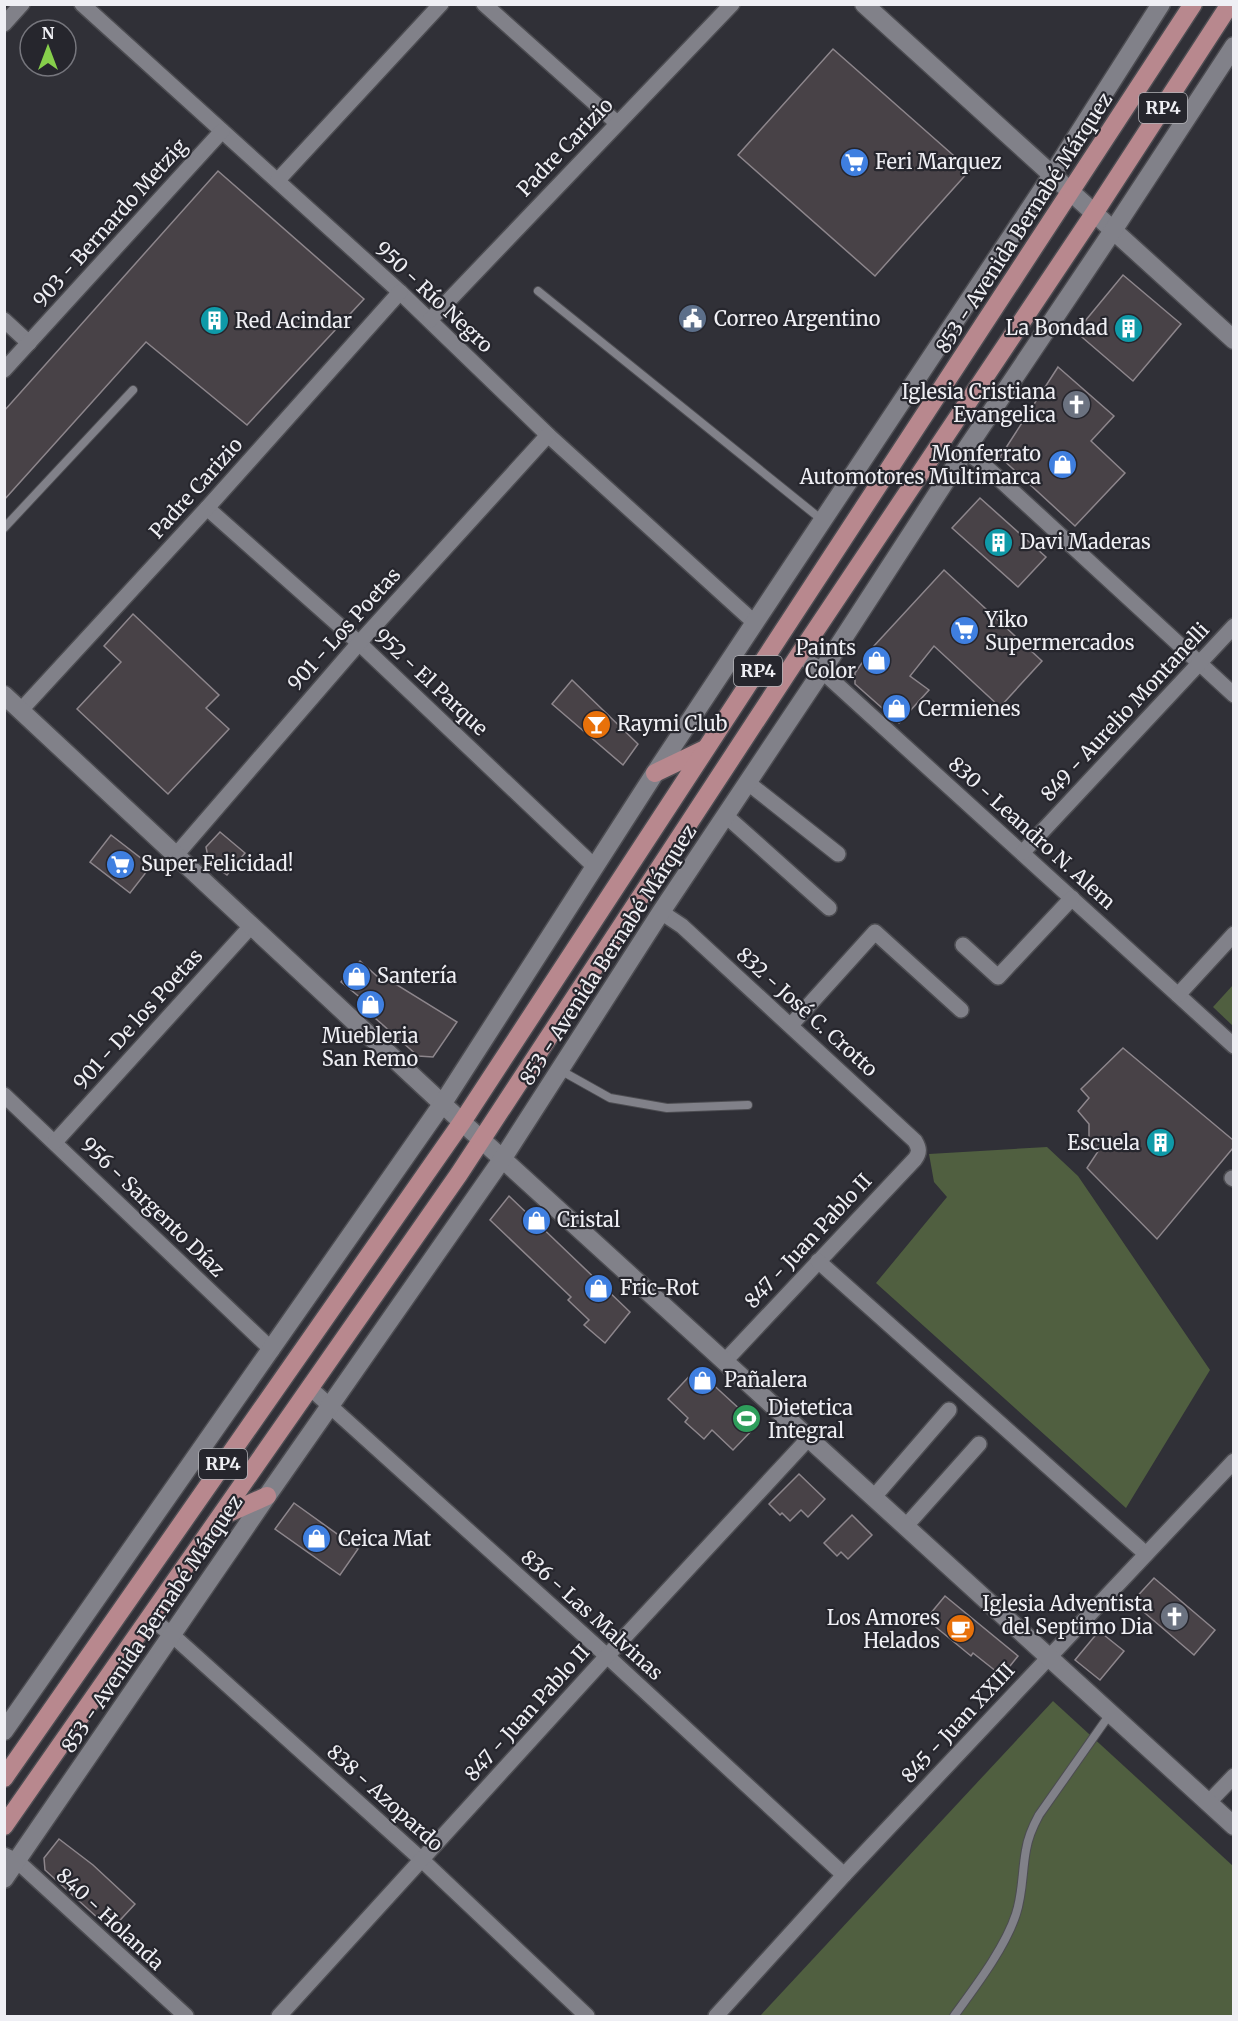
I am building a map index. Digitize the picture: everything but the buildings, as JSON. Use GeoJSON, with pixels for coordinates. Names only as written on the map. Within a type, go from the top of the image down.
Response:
{"type":"FeatureCollection","features":[{"type":"Feature","properties":{"kind":"main road","name":"853 - Avenida Bernabé Márquez"},"geometry":{"type":"LineString","coordinates":[[4,1778],[462,1122],[1193,4]]}},
{"type":"Feature","properties":{"kind":"main road","name":"853 - Avenida Bernabé Márquez"},"geometry":{"type":"LineString","coordinates":[[4,1826],[482,1139],[1230,4]]}},
{"type":"Feature","properties":{"kind":"main road"},"geometry":{"type":"LineString","coordinates":[[655,773],[707,748]]}},
{"type":"Feature","properties":{"kind":"main road"},"geometry":{"type":"LineString","coordinates":[[220,1517],[267,1496]]}},
{"type":"Feature","properties":{"kind":"street"},"geometry":{"type":"LineString","coordinates":[[4,24],[22,4]]}},
{"type":"Feature","properties":{"kind":"street","name":"950 - Río Negro"},"geometry":{"type":"LineString","coordinates":[[82,4],[400,292],[548,435],[755,623]]}},
{"type":"Feature","properties":{"kind":"street"},"geometry":{"type":"LineString","coordinates":[[278,180],[441,4]]}},
{"type":"Feature","properties":{"kind":"street"},"geometry":{"type":"LineString","coordinates":[[484,4],[617,123]]}},
{"type":"Feature","properties":{"kind":"street","name":"Padre Carizio"},"geometry":{"type":"LineString","coordinates":[[430,320],[732,4]]}},
{"type":"Feature","properties":{"kind":"street"},"geometry":{"type":"LineString","coordinates":[[864,4],[1071,193],[1114,229],[1233,340]]}},
{"type":"Feature","properties":{"kind":"street","name":"853 - Avenida Bernabé Márquez"},"geometry":{"type":"LineString","coordinates":[[4,1731],[443,1103],[655,773],[1052,175],[1161,4]]}},
{"type":"Feature","properties":{"kind":"street","name":"853 - Avenida Bernabé Márquez"},"geometry":{"type":"LineString","coordinates":[[4,1879],[11,1858],[171,1634],[503,1158],[661,912],[1233,46]]}},
{"type":"Feature","properties":{"kind":"street","name":"903 - Bernardo Metzig"},"geometry":{"type":"LineString","coordinates":[[4,370],[222,131]]}},
{"type":"Feature","properties":{"kind":"street","name":"Padre Carizio"},"geometry":{"type":"LineString","coordinates":[[21,710],[207,508],[400,292]]}},
{"type":"Feature","properties":{"kind":"street"},"geometry":{"type":"LineString","coordinates":[[4,320],[29,343]]}},
{"type":"Feature","properties":{"kind":"street","name":"901 - Los Poetas"},"geometry":{"type":"LineString","coordinates":[[176,855],[359,643],[548,435]]}},
{"type":"Feature","properties":{"kind":"street"},"geometry":{"type":"LineString","coordinates":[[965,451],[982,464],[1233,695]]}},
{"type":"Feature","properties":{"kind":"street","name":"952 - El Parque"},"geometry":{"type":"LineString","coordinates":[[207,508],[359,643],[595,867]]}},
{"type":"Feature","properties":{"kind":"street","name":"849 - Aurelio Montanelli"},"geometry":{"type":"LineString","coordinates":[[1023,852],[1233,626]]}},
{"type":"Feature","properties":{"kind":"street","name":"830 - Leandro N. Alem"},"geometry":{"type":"LineString","coordinates":[[799,656],[822,671],[1023,852],[1233,1047]]}},
{"type":"Feature","properties":{"kind":"street"},"geometry":{"type":"LineString","coordinates":[[4,695],[462,1122],[1233,1826]]}},
{"type":"Feature","properties":{"kind":"street"},"geometry":{"type":"LineString","coordinates":[[747,782],[838,854]]}},
{"type":"Feature","properties":{"kind":"street"},"geometry":{"type":"LineString","coordinates":[[725,815],[830,908]]}},
{"type":"Feature","properties":{"kind":"street"},"geometry":{"type":"LineString","coordinates":[[963,945],[999,977],[1072,898]]}},
{"type":"Feature","properties":{"kind":"street","name":"832 - José C. Crotto"},"geometry":{"type":"LineString","coordinates":[[661,912],[682,927],[792,1025],[915,1141],[919,1148]]}},
{"type":"Feature","properties":{"kind":"street","name":"901 - De los Poetas"},"geometry":{"type":"LineString","coordinates":[[55,1143],[252,925]]}},
{"type":"Feature","properties":{"kind":"street"},"geometry":{"type":"LineString","coordinates":[[792,1025],[875,932],[961,1010]]}},
{"type":"Feature","properties":{"kind":"street"},"geometry":{"type":"LineString","coordinates":[[1178,995],[1233,934]]}},
{"type":"Feature","properties":{"kind":"street","name":"956 - Sargento Díaz"},"geometry":{"type":"LineString","coordinates":[[4,1095],[272,1350]]}},
{"type":"Feature","properties":{"kind":"street","name":"847 - Juan Pablo II"},"geometry":{"type":"LineString","coordinates":[[724,1362],[915,1159],[919,1148]]}},
{"type":"Feature","properties":{"kind":"street"},"geometry":{"type":"LineString","coordinates":[[818,1261],[1146,1554]]}},
{"type":"Feature","properties":{"kind":"street","name":"836 - Las Malvinas"},"geometry":{"type":"LineString","coordinates":[[309,1387],[844,1875]]}},
{"type":"Feature","properties":{"kind":"street"},"geometry":{"type":"LineString","coordinates":[[873,1498],[949,1410]]}},
{"type":"Feature","properties":{"kind":"street","name":"847 - Juan Pablo II"},"geometry":{"type":"LineString","coordinates":[[279,2016],[606,1656],[808,1439]]}},
{"type":"Feature","properties":{"kind":"street"},"geometry":{"type":"LineString","coordinates":[[905,1527],[979,1444]]}},
{"type":"Feature","properties":{"kind":"street","name":"845 - Juan XXIII"},"geometry":{"type":"LineString","coordinates":[[716,2016],[844,1875],[1233,1461]]}},
{"type":"Feature","properties":{"kind":"street","name":"838 - Azopardo"},"geometry":{"type":"LineString","coordinates":[[149,1617],[171,1634],[422,1860],[587,2016]]}},
{"type":"Feature","properties":{"kind":"street"},"geometry":{"type":"LineString","coordinates":[[1208,1803],[1233,1776]]}},
{"type":"Feature","properties":{"kind":"street","name":"840 - Holanda"},"geometry":{"type":"LineString","coordinates":[[11,1858],[186,2016]]}},
{"type":"Feature","properties":{"kind":"lane"},"geometry":{"type":"LineString","coordinates":[[538,291],[823,521]]}},
{"type":"Feature","properties":{"kind":"lane"},"geometry":{"type":"LineString","coordinates":[[4,528],[133,390]]}},
{"type":"Feature","properties":{"kind":"lane"},"geometry":{"type":"LineString","coordinates":[[560,1070],[610,1098],[667,1108],[748,1105]]}},
{"type":"Feature","properties":{"kind":"lane"},"geometry":{"type":"LineString","coordinates":[[954,2016],[1006,1936],[1015,1915],[1020,1898],[1026,1849],[1039,1815],[1110,1713]]}},
{"type":"Feature","properties":{"kind":"green space"},"geometry":{"type":"Polygon","coordinates":[[[1233,985],[1233,1026],[1213,1007],[1233,985]]]}},
{"type":"Feature","properties":{"kind":"green space"},"geometry":{"type":"Polygon","coordinates":[[[1047,1147],[1078,1176],[1210,1370],[1126,1508],[876,1283],[947,1197],[934,1182],[929,1154],[1047,1147]]]}},
{"type":"Feature","properties":{"kind":"green space"},"geometry":{"type":"Polygon","coordinates":[[[1053,1701],[1233,1866],[1233,2016],[760,2016],[1053,1701]]]}},
{"type":"Feature","properties":{"kind":"place","name":"Feri Marquez"},"geometry":{"type":"Point","coordinates":[854,162]}},
{"type":"Feature","properties":{"kind":"place","name":"Correo Argentino"},"geometry":{"type":"Point","coordinates":[693,319]}},
{"type":"Feature","properties":{"kind":"place","name":"Red Acindar"},"geometry":{"type":"Point","coordinates":[214,321]}},
{"type":"Feature","properties":{"kind":"place","name":"La Bondad"},"geometry":{"type":"Point","coordinates":[1129,328]}},
{"type":"Feature","properties":{"kind":"place","name":"Iglesia Cristiana Evangelica"},"geometry":{"type":"Point","coordinates":[1077,404]}},
{"type":"Feature","properties":{"kind":"place","name":"Monferrato Automotores Multimarca"},"geometry":{"type":"Point","coordinates":[1062,465]}},
{"type":"Feature","properties":{"kind":"place","name":"Davi Maderas"},"geometry":{"type":"Point","coordinates":[999,542]}},
{"type":"Feature","properties":{"kind":"place","name":"Yiko Supermercados"},"geometry":{"type":"Point","coordinates":[964,631]}},
{"type":"Feature","properties":{"kind":"place","name":"Paints Color"},"geometry":{"type":"Point","coordinates":[877,660]}},
{"type":"Feature","properties":{"kind":"place","name":"Cermienes"},"geometry":{"type":"Point","coordinates":[897,709]}},
{"type":"Feature","properties":{"kind":"place","name":"Raymi Club"},"geometry":{"type":"Point","coordinates":[596,724]}},
{"type":"Feature","properties":{"kind":"place","name":"Super Felicidad!"},"geometry":{"type":"Point","coordinates":[120,864]}},
{"type":"Feature","properties":{"kind":"place","name":"Santería"},"geometry":{"type":"Point","coordinates":[356,976]}},
{"type":"Feature","properties":{"kind":"place","name":"Muebleria San Remo"},"geometry":{"type":"Point","coordinates":[370,1005]}},
{"type":"Feature","properties":{"kind":"place","name":"Escuela"},"geometry":{"type":"Point","coordinates":[1161,1143]}},
{"type":"Feature","properties":{"kind":"place","name":"Cristal"},"geometry":{"type":"Point","coordinates":[536,1220]}},
{"type":"Feature","properties":{"kind":"place","name":"Fric-Rot"},"geometry":{"type":"Point","coordinates":[599,1288]}},
{"type":"Feature","properties":{"kind":"place","name":"Pañalera"},"geometry":{"type":"Point","coordinates":[703,1380]}},
{"type":"Feature","properties":{"kind":"place","name":"Dietetica Integral"},"geometry":{"type":"Point","coordinates":[747,1419]}},
{"type":"Feature","properties":{"kind":"place","name":"Ceica Mat"},"geometry":{"type":"Point","coordinates":[317,1539]}},
{"type":"Feature","properties":{"kind":"place","name":"Iglesia Adventista del Septimo Dia"},"geometry":{"type":"Point","coordinates":[1174,1616]}},
{"type":"Feature","properties":{"kind":"place","name":"Los Amores Helados"},"geometry":{"type":"Point","coordinates":[961,1629]}}]}
